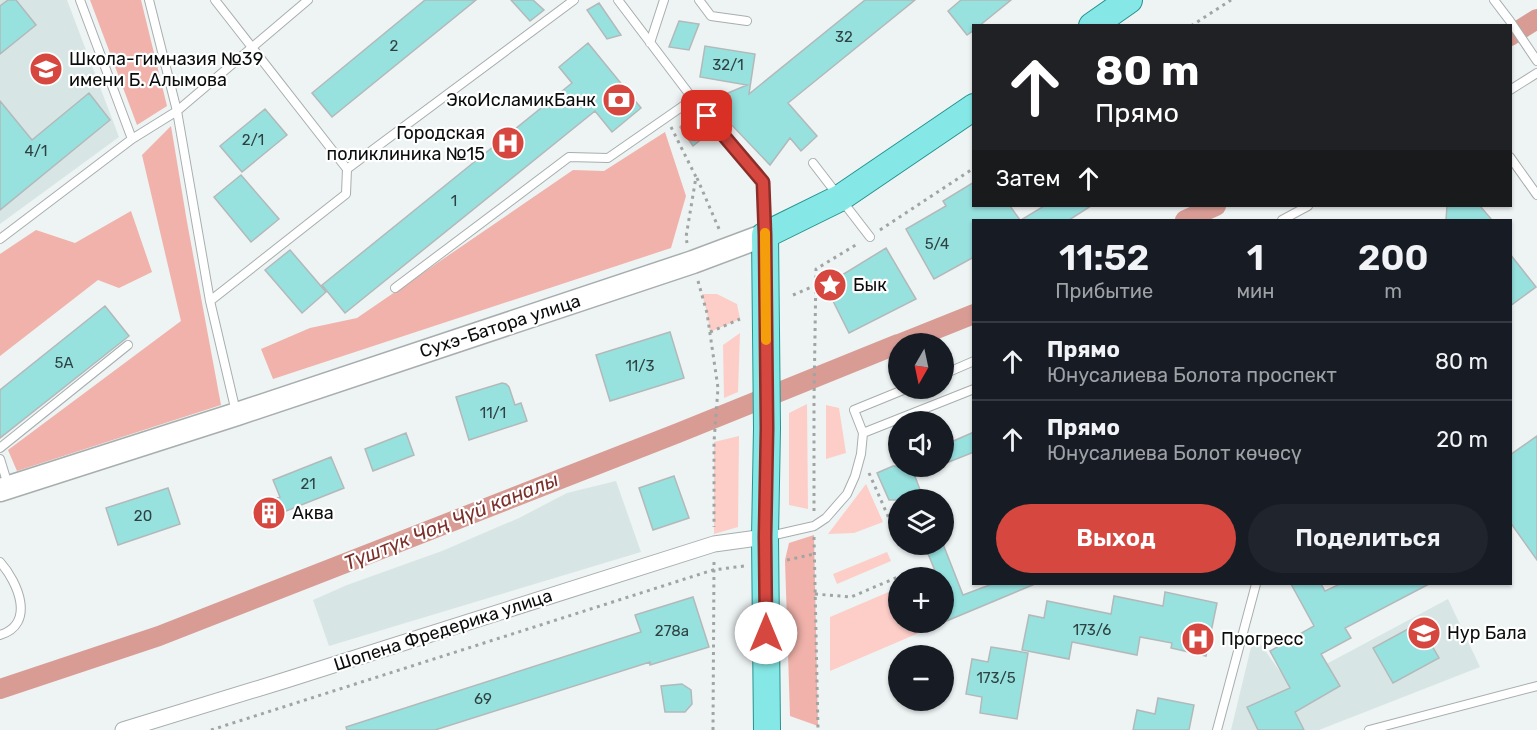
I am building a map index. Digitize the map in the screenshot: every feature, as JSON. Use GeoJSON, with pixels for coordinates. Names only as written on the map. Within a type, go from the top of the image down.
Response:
{"type":"FeatureCollection","features":[{"type":"Feature","properties":{"kind":"main road"},"geometry":{"type":"LineString","coordinates":[[1095,24],[1129,0]]}},
{"type":"Feature","properties":{"kind":"main road","name":"Сухэ-Батора улица"},"geometry":{"type":"LineString","coordinates":[[4,488],[237,414],[693,262],[765,235],[840,198],[972,107]]}},
{"type":"Feature","properties":{"kind":"main road"},"geometry":{"type":"LineString","coordinates":[[765,235],[767,428],[765,537],[771,729]]}},
{"type":"Feature","properties":{"kind":"street","name":"Шопена Фредерика улица"},"geometry":{"type":"LineString","coordinates":[[123,730],[714,544],[765,537]]}},
{"type":"Feature","properties":{"kind":"lane"},"geometry":{"type":"LineString","coordinates":[[80,0],[132,139]]}},
{"type":"Feature","properties":{"kind":"lane"},"geometry":{"type":"LineString","coordinates":[[149,0],[177,111],[210,301],[237,414]]}},
{"type":"Feature","properties":{"kind":"lane"},"geometry":{"type":"LineString","coordinates":[[210,301],[346,194],[347,169],[215,0]]}},
{"type":"Feature","properties":{"kind":"lane"},"geometry":{"type":"LineString","coordinates":[[0,239],[132,139],[177,111],[308,0]]}},
{"type":"Feature","properties":{"kind":"lane"},"geometry":{"type":"LineString","coordinates":[[347,169],[574,0]]}},
{"type":"Feature","properties":{"kind":"lane"},"geometry":{"type":"LineString","coordinates":[[618,0],[693,99],[763,182],[765,235]]}},
{"type":"Feature","properties":{"kind":"lane"},"geometry":{"type":"LineString","coordinates":[[651,43],[664,0]]}},
{"type":"Feature","properties":{"kind":"lane"},"geometry":{"type":"LineString","coordinates":[[699,0],[711,16],[747,21]]}},
{"type":"Feature","properties":{"kind":"lane"},"geometry":{"type":"LineString","coordinates":[[1494,0],[1537,62]]}},
{"type":"Feature","properties":{"kind":"lane"},"geometry":{"type":"LineString","coordinates":[[1512,89],[1537,73]]}},
{"type":"Feature","properties":{"kind":"lane"},"geometry":{"type":"LineString","coordinates":[[395,288],[569,157],[608,158],[693,99]]}},
{"type":"Feature","properties":{"kind":"lane"},"geometry":{"type":"LineString","coordinates":[[1512,160],[1537,195]]}},
{"type":"Feature","properties":{"kind":"lane"},"geometry":{"type":"LineString","coordinates":[[813,163],[870,237]]}},
{"type":"Feature","properties":{"kind":"lane"},"geometry":{"type":"LineString","coordinates":[[1284,219],[1306,207]]}},
{"type":"Feature","properties":{"kind":"lane"},"geometry":{"type":"LineString","coordinates":[[0,448],[128,345]]}},
{"type":"Feature","properties":{"kind":"lane"},"geometry":{"type":"LineString","coordinates":[[954,370],[972,362]]}},
{"type":"Feature","properties":{"kind":"lane"},"geometry":{"type":"LineString","coordinates":[[863,433],[972,390]]}},
{"type":"Feature","properties":{"kind":"lane"},"geometry":{"type":"LineString","coordinates":[[765,537],[814,526],[826,518],[847,494],[861,454],[863,433],[854,410],[888,396]]}},
{"type":"Feature","properties":{"kind":"lane"},"geometry":{"type":"LineString","coordinates":[[0,459],[4,488]]}},
{"type":"Feature","properties":{"kind":"lane"},"geometry":{"type":"LineString","coordinates":[[0,562],[8,571],[15,586],[21,618],[15,628],[0,635]]}},
{"type":"Feature","properties":{"kind":"lane"},"geometry":{"type":"LineString","coordinates":[[1217,730],[1256,585]]}},
{"type":"Feature","properties":{"kind":"lane"},"geometry":{"type":"LineString","coordinates":[[1369,730],[1537,686]]}},
{"type":"Feature","properties":{"kind":"path"},"geometry":{"type":"LineString","coordinates":[[1194,24],[1231,0]]}},
{"type":"Feature","properties":{"kind":"path"},"geometry":{"type":"LineString","coordinates":[[666,117],[719,230]]}},
{"type":"Feature","properties":{"kind":"path"},"geometry":{"type":"LineString","coordinates":[[814,512],[816,269],[870,237],[972,169]]}},
{"type":"Feature","properties":{"kind":"path"},"geometry":{"type":"LineString","coordinates":[[696,177],[686,237],[707,313],[718,388],[714,442],[713,730]]}},
{"type":"Feature","properties":{"kind":"path"},"geometry":{"type":"LineString","coordinates":[[793,295],[816,285]]}},
{"type":"Feature","properties":{"kind":"path"},"geometry":{"type":"LineString","coordinates":[[710,332],[740,319]]}},
{"type":"Feature","properties":{"kind":"path"},"geometry":{"type":"LineString","coordinates":[[861,454],[888,516]]}},
{"type":"Feature","properties":{"kind":"path"},"geometry":{"type":"LineString","coordinates":[[814,535],[818,730]]}},
{"type":"Feature","properties":{"kind":"path"},"geometry":{"type":"LineString","coordinates":[[784,560],[814,554]]}},
{"type":"Feature","properties":{"kind":"path"},"geometry":{"type":"LineString","coordinates":[[211,730],[713,570],[751,566]]}},
{"type":"Feature","properties":{"kind":"path"},"geometry":{"type":"LineString","coordinates":[[815,594],[851,597],[888,581]]}},
{"type":"Feature","properties":{"kind":"shaded area","name":"Школа-гимназия №39 имени Б. Алымова"},"geometry":{"type":"Polygon","coordinates":[[[0,0],[67,0],[119,137],[0,224],[0,0]]]}},
{"type":"Feature","properties":{"kind":"shaded area"},"geometry":{"type":"Polygon","coordinates":[[[90,0],[141,0],[167,106],[137,125],[90,0]]]}},
{"type":"Feature","properties":{"kind":"shaded area"},"geometry":{"type":"Polygon","coordinates":[[[171,126],[221,405],[17,471],[8,450],[181,321],[142,155],[171,126]]]}},
{"type":"Feature","properties":{"kind":"shaded area"},"geometry":{"type":"Polygon","coordinates":[[[665,132],[686,196],[671,248],[273,379],[261,349],[310,328],[357,318],[573,170],[604,171],[665,132]]]}},
{"type":"Feature","properties":{"kind":"shaded area"},"geometry":{"type":"Polygon","coordinates":[[[131,211],[152,272],[119,288],[98,280],[0,356],[0,254],[36,230],[75,243],[131,211]]]}},
{"type":"Feature","properties":{"kind":"shaded area"},"geometry":{"type":"Polygon","coordinates":[[[702,294],[717,294],[737,304],[740,319],[710,332],[702,294]]]}},
{"type":"Feature","properties":{"kind":"shaded area"},"geometry":{"type":"Polygon","coordinates":[[[740,333],[738,392],[724,398],[723,345],[740,333]]]}},
{"type":"Feature","properties":{"kind":"shaded area"},"geometry":{"type":"Polygon","coordinates":[[[807,404],[808,509],[789,505],[789,413],[807,404]]]}},
{"type":"Feature","properties":{"kind":"shaded area"},"geometry":{"type":"Polygon","coordinates":[[[826,405],[839,408],[846,453],[826,459],[826,405]]]}},
{"type":"Feature","properties":{"kind":"shaded area"},"geometry":{"type":"Polygon","coordinates":[[[739,436],[738,527],[714,534],[714,442],[739,436]]]}},
{"type":"Feature","properties":{"kind":"shaded area"},"geometry":{"type":"Polygon","coordinates":[[[616,481],[641,552],[329,646],[313,600],[347,585],[442,551],[519,518],[567,493],[616,481]]]}},
{"type":"Feature","properties":{"kind":"shaded area"},"geometry":{"type":"Polygon","coordinates":[[[866,484],[883,522],[854,533],[828,534],[866,484]]]}},
{"type":"Feature","properties":{"kind":"shaded area"},"geometry":{"type":"Polygon","coordinates":[[[814,535],[818,726],[790,716],[785,560],[789,543],[814,535]]]}},
{"type":"Feature","properties":{"kind":"shaded area"},"geometry":{"type":"Polygon","coordinates":[[[887,552],[891,561],[837,584],[833,574],[887,552]]]}},
{"type":"Feature","properties":{"kind":"shaded area"},"geometry":{"type":"Polygon","coordinates":[[[888,592],[888,633],[919,633],[830,671],[830,617],[888,592]]]}},
{"type":"Feature","properties":{"kind":"shaded area","name":"Нур Бала"},"geometry":{"type":"Polygon","coordinates":[[[1448,599],[1480,667],[1319,730],[1231,730],[1254,635],[1289,684],[1448,599]]]}},
{"type":"Feature","properties":{"kind":"building"},"geometry":{"type":"Polygon","coordinates":[[[8,0],[16,0],[36,25],[0,54],[0,6],[8,0]]]}},
{"type":"Feature","properties":{"kind":"building"},"geometry":{"type":"Polygon","coordinates":[[[425,0],[476,0],[332,117],[312,93],[425,0]]]}},
{"type":"Feature","properties":{"kind":"building"},"geometry":{"type":"Polygon","coordinates":[[[511,0],[533,0],[544,10],[530,21],[511,0]]]}},
{"type":"Feature","properties":{"kind":"building"},"geometry":{"type":"Polygon","coordinates":[[[865,0],[915,0],[788,103],[817,136],[801,151],[790,138],[770,165],[726,119],[721,123],[704,103],[747,85],[700,77],[705,46],[755,54],[749,94],[865,0]]]}},
{"type":"Feature","properties":{"kind":"building"},"geometry":{"type":"Polygon","coordinates":[[[961,0],[1011,0],[981,24],[972,24],[972,31],[967,35],[948,11],[961,0]]]}},
{"type":"Feature","properties":{"kind":"building"},"geometry":{"type":"Polygon","coordinates":[[[599,3],[621,35],[607,39],[587,10],[599,3]]]}},
{"type":"Feature","properties":{"kind":"building"},"geometry":{"type":"Polygon","coordinates":[[[679,21],[699,24],[689,50],[669,47],[679,21]]]}},
{"type":"Feature","properties":{"kind":"building"},"geometry":{"type":"Polygon","coordinates":[[[588,43],[641,108],[612,132],[595,111],[345,313],[322,285],[572,83],[559,67],[588,43]]]}},
{"type":"Feature","properties":{"kind":"building"},"geometry":{"type":"Polygon","coordinates":[[[89,93],[110,120],[0,210],[0,101],[32,140],[89,93]]]}},
{"type":"Feature","properties":{"kind":"building"},"geometry":{"type":"Polygon","coordinates":[[[265,109],[287,135],[242,172],[220,146],[265,109]]]}},
{"type":"Feature","properties":{"kind":"building"},"geometry":{"type":"Polygon","coordinates":[[[695,111],[712,131],[693,146],[680,127],[695,111]]]}},
{"type":"Feature","properties":{"kind":"building"},"geometry":{"type":"Polygon","coordinates":[[[241,175],[279,219],[251,242],[214,197],[241,175]]]}},
{"type":"Feature","properties":{"kind":"building"},"geometry":{"type":"Polygon","coordinates":[[[972,183],[972,207],[1011,207],[1019,219],[972,219],[972,258],[934,279],[906,229],[946,206],[943,201],[972,183]]]}},
{"type":"Feature","properties":{"kind":"building"},"geometry":{"type":"Polygon","coordinates":[[[1042,207],[1089,207],[1071,219],[1023,219],[1042,207]]]}},
{"type":"Feature","properties":{"kind":"building"},"geometry":{"type":"Polygon","coordinates":[[[1447,207],[1481,207],[1491,219],[1446,219],[1447,207]]]}},
{"type":"Feature","properties":{"kind":"building"},"geometry":{"type":"Polygon","coordinates":[[[886,248],[916,299],[849,333],[833,301],[842,275],[886,248]]]}},
{"type":"Feature","properties":{"kind":"building"},"geometry":{"type":"Polygon","coordinates":[[[290,250],[326,292],[302,313],[265,270],[290,250]]]}},
{"type":"Feature","properties":{"kind":"building"},"geometry":{"type":"Polygon","coordinates":[[[1512,257],[1536,287],[1512,305],[1512,257]]]}},
{"type":"Feature","properties":{"kind":"building"},"geometry":{"type":"Polygon","coordinates":[[[105,306],[129,336],[0,438],[0,390],[105,306]]]}},
{"type":"Feature","properties":{"kind":"building"},"geometry":{"type":"Polygon","coordinates":[[[670,332],[684,378],[610,401],[596,355],[670,332]]]}},
{"type":"Feature","properties":{"kind":"building"},"geometry":{"type":"Polygon","coordinates":[[[502,383],[509,387],[515,405],[521,403],[527,421],[469,440],[456,397],[502,383]]]}},
{"type":"Feature","properties":{"kind":"building"},"geometry":{"type":"Polygon","coordinates":[[[406,433],[414,455],[373,471],[365,449],[406,433]]]}},
{"type":"Feature","properties":{"kind":"building"},"geometry":{"type":"Polygon","coordinates":[[[972,433],[972,453],[954,460],[954,441],[972,433]]]}},
{"type":"Feature","properties":{"kind":"building"},"geometry":{"type":"Polygon","coordinates":[[[1537,436],[1537,560],[1512,525],[1512,454],[1537,436]]]}},
{"type":"Feature","properties":{"kind":"building"},"geometry":{"type":"Polygon","coordinates":[[[331,457],[344,488],[281,513],[284,519],[261,527],[254,506],[280,497],[273,480],[331,457]]]}},
{"type":"Feature","properties":{"kind":"building"},"geometry":{"type":"Polygon","coordinates":[[[888,468],[888,477],[915,477],[920,489],[888,489],[888,498],[877,473],[888,468]]]}},
{"type":"Feature","properties":{"kind":"building"},"geometry":{"type":"Polygon","coordinates":[[[674,476],[689,518],[653,530],[639,488],[674,476]]]}},
{"type":"Feature","properties":{"kind":"building"},"geometry":{"type":"Polygon","coordinates":[[[168,488],[180,524],[118,545],[106,508],[168,488]]]}},
{"type":"Feature","properties":{"kind":"building"},"geometry":{"type":"Polygon","coordinates":[[[929,555],[947,555],[952,567],[933,567],[929,555]]]}},
{"type":"Feature","properties":{"kind":"building"},"geometry":{"type":"Polygon","coordinates":[[[954,572],[963,595],[989,585],[1033,585],[954,618],[954,572]]]}},
{"type":"Feature","properties":{"kind":"building"},"geometry":{"type":"Polygon","coordinates":[[[1292,585],[1322,585],[1325,591],[1338,585],[1427,585],[1345,628],[1351,638],[1321,654],[1340,686],[1295,712],[1304,730],[1258,730],[1247,707],[1290,688],[1270,651],[1314,626],[1292,585]]]}},
{"type":"Feature","properties":{"kind":"building"},"geometry":{"type":"Polygon","coordinates":[[[1165,592],[1217,603],[1206,656],[1171,648],[1172,643],[1140,637],[1137,655],[1072,642],[1069,659],[1022,650],[1029,615],[1044,618],[1047,601],[1111,614],[1114,596],[1163,606],[1165,592]]]}},
{"type":"Feature","properties":{"kind":"building"},"geometry":{"type":"Polygon","coordinates":[[[693,597],[709,647],[650,665],[650,662],[435,730],[347,730],[346,727],[641,632],[635,615],[693,597]]]}},
{"type":"Feature","properties":{"kind":"building"},"geometry":{"type":"Polygon","coordinates":[[[1419,623],[1439,658],[1393,683],[1373,648],[1419,623]]]}},
{"type":"Feature","properties":{"kind":"building"},"geometry":{"type":"Polygon","coordinates":[[[991,647],[1028,653],[1017,719],[980,713],[982,697],[966,694],[972,659],[988,662],[991,647]]]}},
{"type":"Feature","properties":{"kind":"building"},"geometry":{"type":"Polygon","coordinates":[[[682,684],[691,690],[692,704],[685,712],[665,712],[661,686],[682,684]]]}},
{"type":"Feature","properties":{"kind":"building"},"geometry":{"type":"Polygon","coordinates":[[[1158,698],[1194,705],[1189,730],[1133,730],[1137,710],[1155,714],[1158,698]]]}},
{"type":"Feature","properties":{"kind":"waterway","name":"Түштүк Чоң Чүй каналы"},"geometry":{"type":"LineString","coordinates":[[1512,35],[1537,19]]}},
{"type":"Feature","properties":{"kind":"waterway","name":"Түштүк Чоң Чүй каналы"},"geometry":{"type":"LineString","coordinates":[[1187,219],[1214,207]]}},
{"type":"Feature","properties":{"kind":"waterway","name":"Түштүк Чоң Чүй каналы"},"geometry":{"type":"LineString","coordinates":[[926,333],[972,315]]}},
{"type":"Feature","properties":{"kind":"waterway","name":"Түштүк Чоң Чүй каналы"},"geometry":{"type":"LineString","coordinates":[[0,689],[159,636],[678,433],[888,348]]}},
{"type":"Feature","properties":{"kind":"slow traffic"},"geometry":{"type":"LineString","coordinates":[[765,233],[766,340]]}},
{"type":"Feature","properties":{"kind":"place","name":"Школа-гимназия №39 имени Б. Алымова"},"geometry":{"type":"Point","coordinates":[46,69]}},
{"type":"Feature","properties":{"kind":"place","name":"ЭкоИсламикБанк"},"geometry":{"type":"Point","coordinates":[619,100]}},
{"type":"Feature","properties":{"kind":"place","name":"Городская поликлиника №15"},"geometry":{"type":"Point","coordinates":[508,143]}},
{"type":"Feature","properties":{"kind":"place","name":"Бык"},"geometry":{"type":"Point","coordinates":[830,285]}},
{"type":"Feature","properties":{"kind":"place","name":"Аква"},"geometry":{"type":"Point","coordinates":[269,513]}},
{"type":"Feature","properties":{"kind":"place","name":"Нур Бала"},"geometry":{"type":"Point","coordinates":[1424,633]}},
{"type":"Feature","properties":{"kind":"place","name":"Прогресс"},"geometry":{"type":"Point","coordinates":[1198,639]}},
{"type":"Feature","properties":{"kind":"route"},"geometry":{"type":"LineString","coordinates":[[707,116],[763,182],[767,428],[766,633]]}}]}
